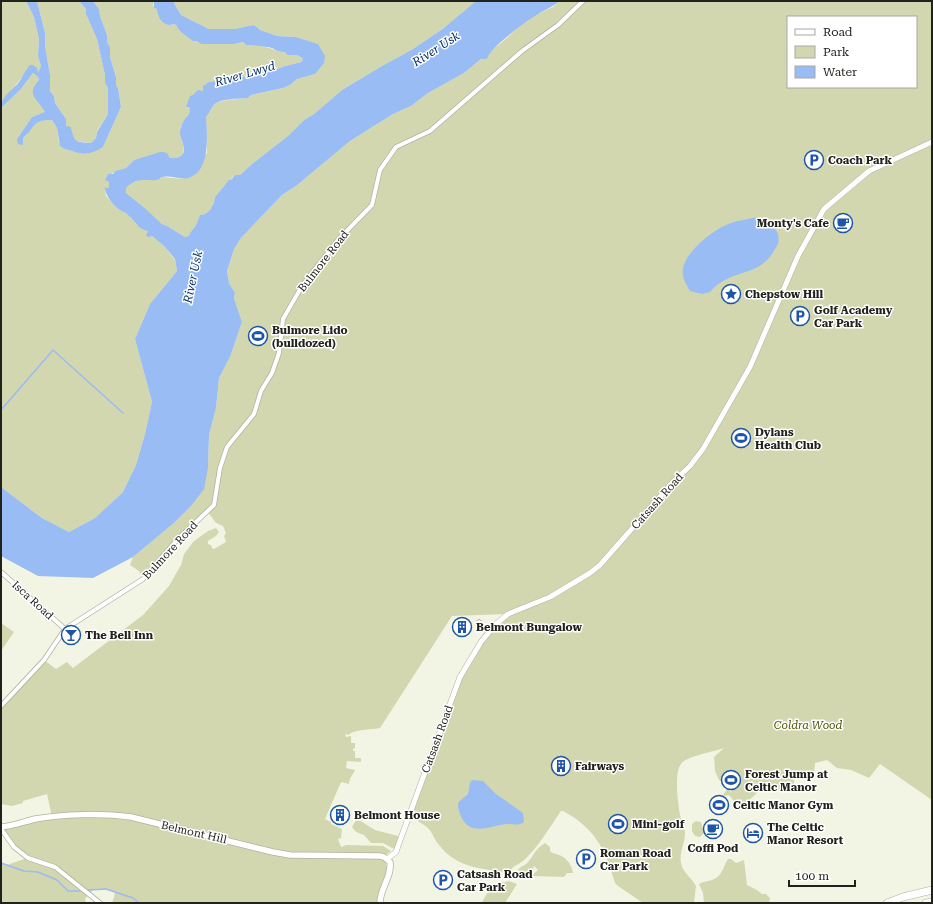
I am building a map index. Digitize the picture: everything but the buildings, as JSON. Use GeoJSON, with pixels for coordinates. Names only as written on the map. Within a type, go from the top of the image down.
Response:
{"type":"FeatureCollection","features":[{"type":"Feature","properties":{"kind":"highway"},"geometry":{"type":"LineString","coordinates":[[887,903],[903,897],[932,890]]}},
{"type":"Feature","properties":{"kind":"highway"},"geometry":{"type":"LineString","coordinates":[[926,903],[932,902]]}},
{"type":"Feature","properties":{"kind":"main road","name":"Belmont Hill"},"geometry":{"type":"LineString","coordinates":[[1,828],[52,817],[119,815],[284,854],[313,856],[380,856],[387,859]]}},
{"type":"Feature","properties":{"kind":"main road"},"geometry":{"type":"LineString","coordinates":[[380,903],[380,896],[386,885],[390,872],[390,862],[387,859]]}},
{"type":"Feature","properties":{"kind":"street","name":"Bulmore Road"},"geometry":{"type":"LineString","coordinates":[[1,706],[44,660],[65,629],[143,579],[177,540],[214,505],[220,468],[227,447],[254,414],[261,391],[272,373],[278,353],[284,319],[302,286],[338,240],[372,205],[380,170],[396,147],[430,131],[522,51],[558,25],[583,1]]}},
{"type":"Feature","properties":{"kind":"street","name":"Catsash Road"},"geometry":{"type":"LineString","coordinates":[[387,859],[396,852],[460,677],[488,632],[508,615],[550,596],[590,573],[600,565],[673,482],[690,466],[703,449],[750,367],[798,256],[824,209],[869,171],[932,142]]}},
{"type":"Feature","properties":{"kind":"street","name":"Isca Road"},"geometry":{"type":"LineString","coordinates":[[1,572],[65,629]]}},
{"type":"Feature","properties":{"kind":"street"},"geometry":{"type":"LineString","coordinates":[[479,622],[488,632]]}},
{"type":"Feature","properties":{"kind":"street"},"geometry":{"type":"LineString","coordinates":[[1,828],[14,847],[28,858],[55,867],[100,903]]}},
{"type":"Feature","properties":{"kind":"green space"},"geometry":{"type":"Polygon","coordinates":[[[1,1],[26,1],[34,17],[39,39],[38,56],[41,66],[39,74],[27,68],[1,103],[1,1]]]}},
{"type":"Feature","properties":{"kind":"green space"},"geometry":{"type":"Polygon","coordinates":[[[37,1],[79,1],[86,9],[86,14],[97,39],[105,75],[105,83],[108,88],[108,114],[97,131],[96,138],[91,143],[75,141],[72,136],[71,127],[66,127],[66,119],[55,103],[54,96],[50,91],[50,75],[45,46],[45,33],[37,1]]]}},
{"type":"Feature","properties":{"kind":"green space"},"geometry":{"type":"Polygon","coordinates":[[[93,1],[154,1],[153,6],[157,9],[158,16],[170,25],[176,25],[201,44],[234,44],[243,42],[246,45],[270,48],[285,52],[287,55],[297,55],[303,60],[301,62],[263,74],[209,82],[203,91],[186,108],[190,108],[190,111],[182,126],[181,136],[184,150],[181,156],[170,158],[164,152],[134,160],[126,168],[115,171],[105,180],[109,182],[109,187],[104,187],[106,196],[120,210],[127,213],[136,224],[148,231],[164,246],[175,260],[177,271],[150,304],[135,339],[152,402],[136,465],[123,492],[95,518],[69,532],[42,518],[1,487],[1,108],[21,89],[33,73],[39,80],[34,89],[35,97],[46,112],[32,117],[17,139],[25,137],[35,123],[43,120],[52,120],[57,128],[59,143],[103,147],[121,107],[118,88],[116,85],[116,77],[110,57],[110,47],[107,42],[107,35],[99,9],[93,1]]]}},
{"type":"Feature","properties":{"kind":"green space"},"geometry":{"type":"Polygon","coordinates":[[[173,1],[477,1],[464,11],[457,19],[413,49],[342,90],[314,114],[304,120],[288,136],[240,175],[235,175],[215,197],[214,203],[210,210],[205,214],[200,215],[189,237],[185,237],[162,224],[126,193],[126,188],[139,180],[158,180],[163,177],[183,179],[207,153],[206,117],[213,106],[219,102],[248,98],[251,95],[283,88],[290,85],[297,79],[315,74],[320,50],[317,44],[296,37],[277,36],[260,30],[253,25],[235,29],[209,29],[181,15],[173,1]]]}},
{"type":"Feature","properties":{"kind":"green space","name":"Coldra Wood"},"geometry":{"type":"Polygon","coordinates":[[[559,1],[932,1],[932,800],[880,764],[869,778],[851,770],[837,768],[827,760],[815,763],[814,773],[794,779],[794,786],[788,790],[774,789],[767,786],[763,792],[758,792],[743,806],[740,806],[735,803],[730,796],[723,795],[727,789],[732,793],[728,783],[719,780],[715,771],[714,757],[724,748],[694,756],[684,761],[679,768],[677,789],[678,804],[685,833],[681,863],[682,867],[696,886],[694,903],[643,903],[618,886],[615,883],[603,850],[591,832],[563,811],[561,811],[534,850],[523,861],[513,867],[510,873],[462,863],[446,853],[429,829],[416,820],[412,812],[460,677],[481,642],[507,614],[452,616],[380,728],[345,735],[346,737],[351,736],[351,743],[355,743],[355,748],[353,751],[355,751],[355,758],[361,758],[361,762],[347,761],[346,768],[355,770],[350,778],[349,784],[341,782],[325,819],[331,822],[331,824],[342,829],[341,838],[338,839],[341,847],[346,845],[383,846],[391,851],[387,854],[291,852],[254,846],[273,852],[382,859],[387,868],[387,874],[378,903],[112,903],[115,892],[106,889],[93,890],[85,899],[86,903],[1,903],[1,863],[7,865],[27,858],[14,847],[1,829],[52,817],[47,794],[12,806],[1,804],[1,706],[44,660],[56,669],[67,662],[73,668],[143,615],[169,586],[181,565],[184,554],[194,541],[208,531],[216,528],[219,532],[208,541],[208,544],[214,549],[226,542],[224,536],[226,533],[223,526],[216,523],[207,511],[177,540],[143,579],[139,571],[130,565],[133,557],[174,523],[191,506],[208,468],[209,435],[216,408],[219,378],[230,357],[242,322],[234,298],[235,293],[229,283],[227,271],[234,249],[241,238],[282,195],[296,186],[350,141],[393,114],[411,106],[428,93],[464,73],[535,15],[553,7],[559,1]]]}},
{"type":"Feature","properties":{"kind":"green space"},"geometry":{"type":"Polygon","coordinates":[[[1,623],[14,632],[1,651],[1,623]]]}},
{"type":"Feature","properties":{"kind":"green space"},"geometry":{"type":"Polygon","coordinates":[[[356,820],[359,820],[375,830],[398,836],[399,838],[394,849],[383,843],[371,843],[364,835],[356,832],[352,827],[356,820]]]}},
{"type":"Feature","properties":{"kind":"green space"},"geometry":{"type":"Polygon","coordinates":[[[696,821],[701,822],[704,833],[700,837],[695,836],[692,831],[692,824],[696,821]]]}},
{"type":"Feature","properties":{"kind":"green space"},"geometry":{"type":"Polygon","coordinates":[[[545,843],[550,847],[551,852],[566,859],[573,873],[567,873],[564,877],[531,876],[538,870],[534,866],[534,869],[528,873],[518,870],[527,863],[541,845],[545,843]]]}},
{"type":"Feature","properties":{"kind":"green space"},"geometry":{"type":"Polygon","coordinates":[[[728,859],[731,859],[736,863],[744,860],[747,885],[762,894],[766,894],[770,898],[769,903],[704,903],[703,893],[699,884],[718,877],[728,859]]]}},
{"type":"Feature","properties":{"kind":"green space"},"geometry":{"type":"Polygon","coordinates":[[[509,881],[517,884],[505,903],[482,903],[492,888],[509,881]]]}},
{"type":"Feature","properties":{"kind":"water"},"geometry":{"type":"Polygon","coordinates":[[[26,1],[37,1],[45,33],[45,46],[50,75],[50,91],[54,96],[55,103],[66,119],[66,126],[71,127],[73,136],[76,141],[79,142],[91,143],[96,138],[97,132],[108,114],[108,88],[105,83],[105,75],[97,39],[86,14],[86,9],[79,1],[93,1],[99,9],[107,35],[107,42],[110,47],[110,57],[116,77],[116,85],[118,88],[121,107],[103,147],[96,151],[90,153],[79,153],[60,146],[57,128],[52,120],[41,121],[34,125],[23,138],[23,145],[18,144],[17,139],[32,117],[45,112],[34,97],[33,90],[39,80],[33,73],[21,89],[1,108],[5,97],[19,82],[30,65],[37,68],[38,73],[41,66],[38,56],[39,39],[34,17],[26,1]]]}},
{"type":"Feature","properties":{"kind":"water","name":"River Usk"},"geometry":{"type":"Polygon","coordinates":[[[154,1],[173,1],[181,15],[209,29],[235,29],[253,25],[260,30],[277,36],[296,37],[318,44],[325,56],[324,63],[315,74],[297,79],[290,85],[251,95],[248,98],[224,100],[216,103],[206,117],[206,152],[201,168],[195,174],[188,178],[162,177],[157,180],[137,181],[126,188],[126,193],[162,224],[185,237],[189,236],[200,215],[205,214],[210,210],[214,203],[215,197],[235,175],[240,175],[288,136],[304,120],[314,114],[342,90],[413,49],[444,28],[475,2],[559,1],[516,29],[494,48],[486,59],[481,59],[464,73],[428,93],[411,106],[393,114],[350,141],[296,186],[282,195],[241,238],[234,249],[227,271],[229,283],[235,293],[234,298],[242,322],[230,357],[219,378],[216,408],[209,435],[208,468],[204,489],[191,506],[174,523],[133,557],[93,578],[38,576],[1,556],[1,487],[42,518],[69,532],[95,518],[123,492],[136,465],[152,402],[135,339],[150,304],[177,271],[175,259],[164,246],[152,236],[146,236],[148,231],[139,227],[127,214],[117,208],[110,200],[104,187],[109,187],[109,182],[105,180],[108,174],[113,174],[115,171],[126,168],[134,160],[160,152],[167,153],[170,158],[182,155],[184,153],[184,147],[180,131],[189,114],[190,108],[186,107],[190,96],[198,90],[203,91],[203,86],[209,82],[263,74],[301,62],[303,60],[297,55],[287,55],[285,52],[272,48],[246,45],[243,42],[234,44],[201,44],[197,41],[193,41],[180,31],[176,25],[169,25],[162,21],[157,9],[154,8],[154,1]]]}},
{"type":"Feature","properties":{"kind":"water"},"geometry":{"type":"Polygon","coordinates":[[[758,217],[764,219],[775,229],[779,239],[776,247],[765,262],[754,269],[722,281],[710,292],[702,294],[690,291],[684,280],[683,268],[695,247],[709,235],[724,226],[734,222],[758,217]]]}},
{"type":"Feature","properties":{"kind":"water"},"geometry":{"type":"Polygon","coordinates":[[[472,780],[483,781],[496,794],[523,813],[524,822],[480,829],[469,826],[460,814],[458,804],[468,794],[472,780]]]}},
{"type":"Feature","properties":{"kind":"waterway"},"geometry":{"type":"LineString","coordinates":[[1,410],[53,350],[123,413]]}},
{"type":"Feature","properties":{"kind":"waterway"},"geometry":{"type":"LineString","coordinates":[[1,863],[24,871],[38,872],[57,880],[68,891],[80,891]]}},
{"type":"Feature","properties":{"kind":"waterway"},"geometry":{"type":"LineString","coordinates":[[88,890],[106,889],[133,898],[139,903]]}},
{"type":"Feature","properties":{"kind":"place","name":"Coach Park"},"geometry":{"type":"Point","coordinates":[814,160]}},
{"type":"Feature","properties":{"kind":"place","name":"Monty's Cafe"},"geometry":{"type":"Point","coordinates":[843,223]}},
{"type":"Feature","properties":{"kind":"place","name":"Chepstow Hill"},"geometry":{"type":"Point","coordinates":[731,294]}},
{"type":"Feature","properties":{"kind":"place","name":"Golf Academy Car Park"},"geometry":{"type":"Point","coordinates":[800,316]}},
{"type":"Feature","properties":{"kind":"place","name":"Bulmore Lido (bulldozed)"},"geometry":{"type":"Point","coordinates":[258,336]}},
{"type":"Feature","properties":{"kind":"place","name":"Dylans Health Club"},"geometry":{"type":"Point","coordinates":[741,438]}},
{"type":"Feature","properties":{"kind":"place","name":"Belmont Bungalow"},"geometry":{"type":"Point","coordinates":[462,627]}},
{"type":"Feature","properties":{"kind":"place","name":"The Bell Inn"},"geometry":{"type":"Point","coordinates":[71,635]}},
{"type":"Feature","properties":{"kind":"place","name":"Fairways"},"geometry":{"type":"Point","coordinates":[561,766]}},
{"type":"Feature","properties":{"kind":"place","name":"Forest Jump at Celtic Manor"},"geometry":{"type":"Point","coordinates":[731,780]}},
{"type":"Feature","properties":{"kind":"place","name":"Celtic Manor Gym"},"geometry":{"type":"Point","coordinates":[719,805]}},
{"type":"Feature","properties":{"kind":"place","name":"Belmont House"},"geometry":{"type":"Point","coordinates":[340,815]}},
{"type":"Feature","properties":{"kind":"place","name":"Mini-golf"},"geometry":{"type":"Point","coordinates":[618,824]}},
{"type":"Feature","properties":{"kind":"place","name":"Coffi Pod"},"geometry":{"type":"Point","coordinates":[713,829]}},
{"type":"Feature","properties":{"kind":"place","name":"The Celtic Manor Resort"},"geometry":{"type":"Point","coordinates":[753,833]}},
{"type":"Feature","properties":{"kind":"place","name":"Roman Road Car Park"},"geometry":{"type":"Point","coordinates":[586,859]}},
{"type":"Feature","properties":{"kind":"place","name":"Catsash Road Car Park"},"geometry":{"type":"Point","coordinates":[443,880]}},
{"type":"Feature","properties":{"kind":"water label","name":"River Lwyd"},"geometry":{"type":"Point","coordinates":[245,74]}}]}
